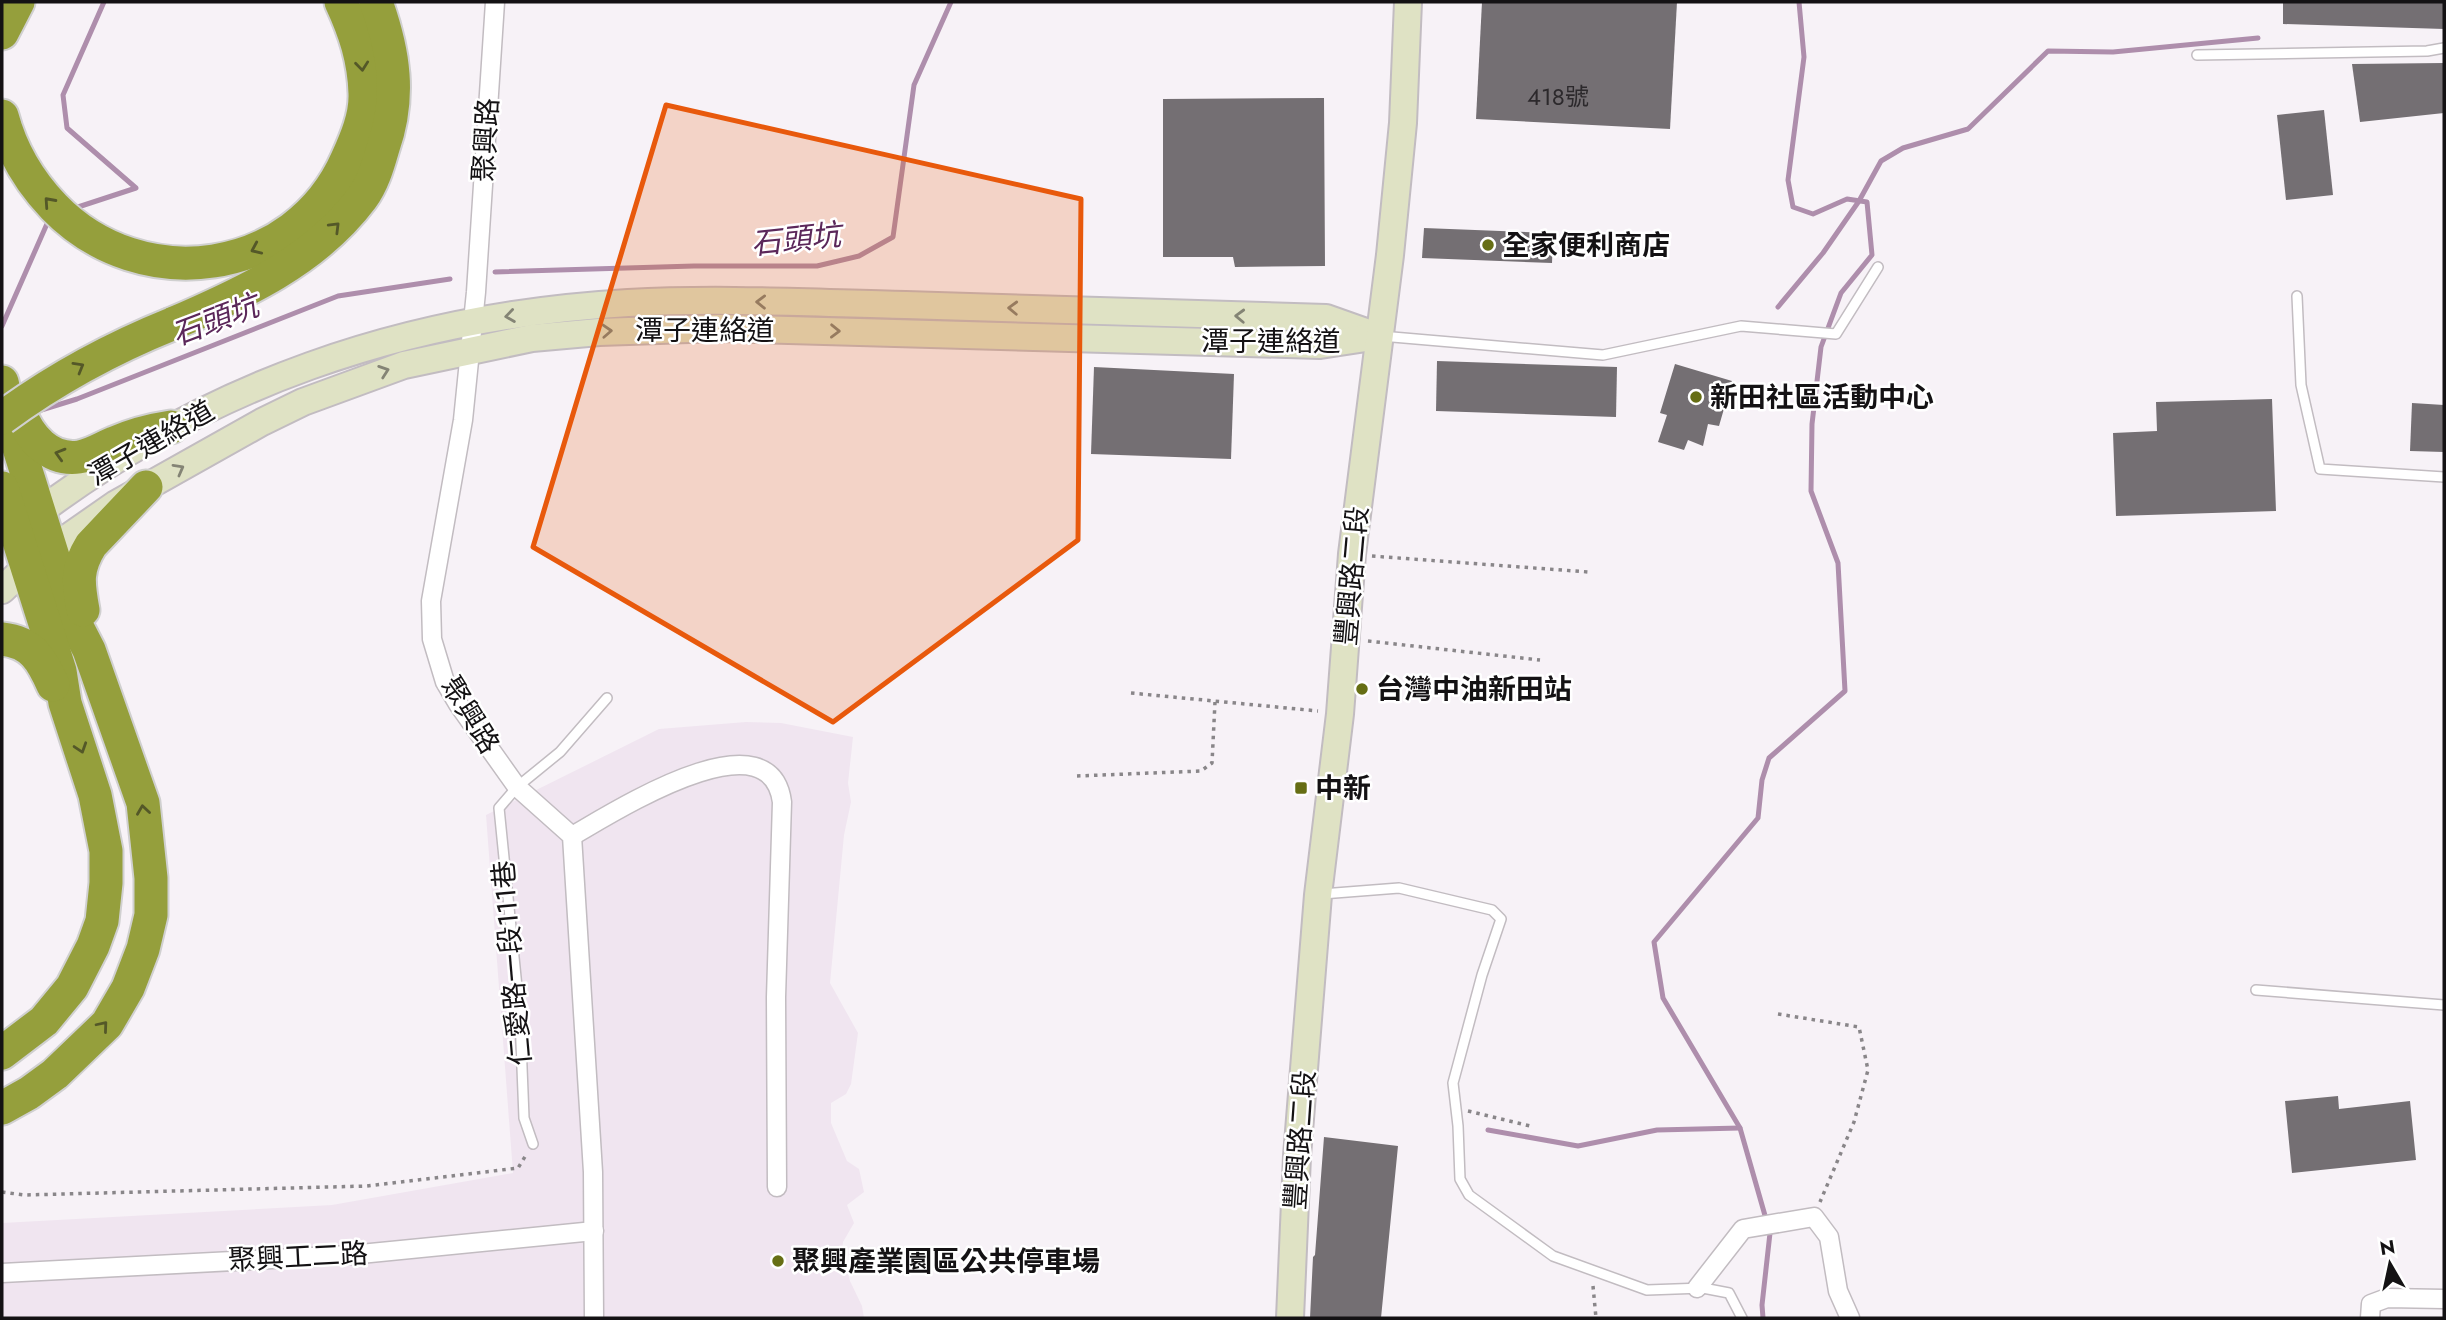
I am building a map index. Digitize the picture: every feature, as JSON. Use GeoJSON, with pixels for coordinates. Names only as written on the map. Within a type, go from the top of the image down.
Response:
{"type":"FeatureCollection","features":[{"type":"Feature","properties":{"kind":"highway"},"geometry":{"type":"LineString","coordinates":[[2,33],[18,2]]}},
{"type":"Feature","properties":{"kind":"highway"},"geometry":{"type":"LineString","coordinates":[[2,116],[14,151],[44,197],[69,222],[101,243],[134,257],[174,265],[230,259],[271,242],[302,220],[334,184],[348,156],[359,130],[365,96],[360,51],[341,2]]}},
{"type":"Feature","properties":{"kind":"highway"},"geometry":{"type":"LineString","coordinates":[[2,418],[44,387],[122,344],[228,300],[276,274],[321,241],[363,197],[373,179],[394,110],[394,81],[385,30],[376,2]]}},
{"type":"Feature","properties":{"kind":"highway"},"geometry":{"type":"LineString","coordinates":[[2,373],[9,381],[23,422],[36,441],[54,454],[66,457],[88,455],[149,430],[171,427]]}},
{"type":"Feature","properties":{"kind":"highway"},"geometry":{"type":"LineString","coordinates":[[2,382],[12,426],[19,528]]}},
{"type":"Feature","properties":{"kind":"highway"},"geometry":{"type":"LineString","coordinates":[[89,650],[78,580],[80,566],[91,545],[146,487]]}},
{"type":"Feature","properties":{"kind":"highway"},"geometry":{"type":"LineString","coordinates":[[2,488],[19,528],[39,556],[89,650],[143,803],[151,915],[144,949],[128,988],[107,1024],[55,1074],[2,1108]]}},
{"type":"Feature","properties":{"kind":"highway"},"geometry":{"type":"LineString","coordinates":[[2,1053],[44,1021],[72,987],[93,946],[102,921],[106,883],[106,851],[101,818],[82,749],[65,703],[39,556]]}},
{"type":"Feature","properties":{"kind":"highway"},"geometry":{"type":"LineString","coordinates":[[2,639],[21,643],[33,650],[44,663],[53,685],[65,703]]}},
{"type":"Feature","properties":{"kind":"street","name":"聚興路"},"geometry":{"type":"LineString","coordinates":[[495,2],[482,226],[463,420],[431,601],[432,639],[441,671],[452,693],[517,787],[572,836]]}},
{"type":"Feature","properties":{"kind":"street","name":"豐興路二段"},"geometry":{"type":"LineString","coordinates":[[1290,1318],[1297,1156],[1318,894],[1340,713],[1352,554],[1403,123],[1408,2]]}},
{"type":"Feature","properties":{"kind":"street","name":"潭子連絡道"},"geometry":{"type":"LineString","coordinates":[[19,528],[106,467],[171,427],[233,397],[316,363],[400,337],[472,322],[615,304],[720,301],[1326,318],[1379,336]]}},
{"type":"Feature","properties":{"kind":"street","name":"潭子連絡道"},"geometry":{"type":"LineString","coordinates":[[2,590],[39,556],[116,504],[262,422],[303,402],[386,370],[469,350],[545,336],[691,328],[1320,345],[1379,336]]}},
{"type":"Feature","properties":{"kind":"street"},"geometry":{"type":"LineString","coordinates":[[594,1318],[593,1172],[572,836],[645,795],[693,774],[726,764],[743,764],[769,774],[780,787],[782,802],[776,997],[776,1187]]}},
{"type":"Feature","properties":{"kind":"street"},"geometry":{"type":"LineString","coordinates":[[1697,1288],[1743,1229],[1814,1217],[1829,1237],[1838,1291],[1850,1318]]}},
{"type":"Feature","properties":{"kind":"street","name":"聚興工二路"},"geometry":{"type":"LineString","coordinates":[[2,1273],[350,1255],[594,1231]]}},
{"type":"Feature","properties":{"kind":"street"},"geometry":{"type":"LineString","coordinates":[[2370,1318],[2371,1304],[2387,1298],[2444,1299]]}},
{"type":"Feature","properties":{"kind":"lane"},"geometry":{"type":"LineString","coordinates":[[2197,55],[2427,51],[2444,48]]}},
{"type":"Feature","properties":{"kind":"lane"},"geometry":{"type":"LineString","coordinates":[[1379,336],[1603,355],[1741,326],[1836,334],[1878,267]]}},
{"type":"Feature","properties":{"kind":"lane"},"geometry":{"type":"LineString","coordinates":[[2297,296],[2301,385],[2320,469],[2444,477]]}},
{"type":"Feature","properties":{"kind":"lane","name":"仁愛路一段111巷"},"geometry":{"type":"LineString","coordinates":[[533,1144],[524,1118],[520,1017],[499,808],[517,787],[560,752],[607,698]]}},
{"type":"Feature","properties":{"kind":"lane"},"geometry":{"type":"LineString","coordinates":[[1318,894],[1399,888],[1492,910],[1501,919],[1482,975],[1453,1083],[1460,1179],[1469,1195],[1553,1256],[1647,1290],[1697,1288],[1729,1293],[1742,1318]]}},
{"type":"Feature","properties":{"kind":"lane"},"geometry":{"type":"LineString","coordinates":[[2256,990],[2444,1005]]}},
{"type":"Feature","properties":{"kind":"path"},"geometry":{"type":"LineString","coordinates":[[1352,554],[1590,572]]}},
{"type":"Feature","properties":{"kind":"path"},"geometry":{"type":"LineString","coordinates":[[1345,639],[1540,660]]}},
{"type":"Feature","properties":{"kind":"path"},"geometry":{"type":"LineString","coordinates":[[1132,694],[1340,713]]}},
{"type":"Feature","properties":{"kind":"path"},"geometry":{"type":"LineString","coordinates":[[1077,776],[1201,771],[1212,763],[1215,702]]}},
{"type":"Feature","properties":{"kind":"path"},"geometry":{"type":"LineString","coordinates":[[1778,1014],[1859,1027],[1868,1070],[1854,1122],[1814,1217]]}},
{"type":"Feature","properties":{"kind":"path"},"geometry":{"type":"LineString","coordinates":[[1456,1108],[1530,1126]]}},
{"type":"Feature","properties":{"kind":"path"},"geometry":{"type":"LineString","coordinates":[[2,1192],[24,1195],[367,1186],[518,1168],[533,1144]]}},
{"type":"Feature","properties":{"kind":"path"},"geometry":{"type":"LineString","coordinates":[[1589,1269],[1597,1318]]}},
{"type":"Feature","properties":{"kind":"highlighted area"},"geometry":{"type":"Polygon","coordinates":[[[666,105],[1081,199],[1078,540],[833,722],[533,547],[666,105]]]}},
{"type":"Feature","properties":{"kind":"shaded area"},"geometry":{"type":"Polygon","coordinates":[[[746,722],[781,723],[853,737],[848,783],[851,802],[844,835],[830,983],[858,1033],[851,1084],[846,1094],[831,1103],[831,1123],[847,1161],[859,1169],[864,1192],[847,1205],[854,1223],[843,1242],[842,1251],[864,1318],[2,1318],[2,1223],[332,1205],[513,1173],[486,815],[659,729],[746,722]]]}},
{"type":"Feature","properties":{"kind":"building"},"geometry":{"type":"Polygon","coordinates":[[[1482,2],[1677,2],[1670,129],[1476,119],[1482,2]]]}},
{"type":"Feature","properties":{"kind":"building"},"geometry":{"type":"Polygon","coordinates":[[[2283,2],[2444,2],[2444,29],[2283,24],[2283,2]]]}},
{"type":"Feature","properties":{"kind":"building"},"geometry":{"type":"Polygon","coordinates":[[[2444,63],[2444,113],[2360,122],[2352,64],[2444,63]]]}},
{"type":"Feature","properties":{"kind":"building"},"geometry":{"type":"Polygon","coordinates":[[[1324,98],[1325,266],[1235,267],[1233,257],[1163,257],[1163,99],[1324,98]]]}},
{"type":"Feature","properties":{"kind":"building"},"geometry":{"type":"Polygon","coordinates":[[[2324,110],[2333,195],[2286,200],[2277,115],[2324,110]]]}},
{"type":"Feature","properties":{"kind":"building","name":"全家便利商店"},"geometry":{"type":"Polygon","coordinates":[[[1424,228],[1553,233],[1552,263],[1422,258],[1424,228]]]}},
{"type":"Feature","properties":{"kind":"building"},"geometry":{"type":"Polygon","coordinates":[[[1437,361],[1617,367],[1616,417],[1436,411],[1437,361]]]}},
{"type":"Feature","properties":{"kind":"building","name":"新田社區活動中心"},"geometry":{"type":"Polygon","coordinates":[[[1675,364],[1732,381],[1719,426],[1708,424],[1703,446],[1688,440],[1684,450],[1658,442],[1667,415],[1660,413],[1675,364]]]}},
{"type":"Feature","properties":{"kind":"building"},"geometry":{"type":"Polygon","coordinates":[[[1094,367],[1234,374],[1231,459],[1091,454],[1094,367]]]}},
{"type":"Feature","properties":{"kind":"building"},"geometry":{"type":"Polygon","coordinates":[[[2272,399],[2276,511],[2116,516],[2113,433],[2157,431],[2156,402],[2272,399]]]}},
{"type":"Feature","properties":{"kind":"building"},"geometry":{"type":"Polygon","coordinates":[[[2412,403],[2444,405],[2444,452],[2410,451],[2412,403]]]}},
{"type":"Feature","properties":{"kind":"building"},"geometry":{"type":"Polygon","coordinates":[[[2338,1096],[2339,1109],[2410,1101],[2416,1160],[2292,1173],[2285,1101],[2338,1096]]]}},
{"type":"Feature","properties":{"kind":"building"},"geometry":{"type":"Polygon","coordinates":[[[1324,1137],[1398,1146],[1381,1318],[1310,1318],[1324,1137]]]}},
{"type":"Feature","properties":{"kind":"waterway"},"geometry":{"type":"LineString","coordinates":[[75,208],[136,188],[67,128],[63,95],[104,2]]}},
{"type":"Feature","properties":{"kind":"waterway","name":"石頭坑"},"geometry":{"type":"LineString","coordinates":[[495,272],[694,266],[817,266],[859,256],[893,237],[914,85],[951,2]]}},
{"type":"Feature","properties":{"kind":"waterway"},"geometry":{"type":"LineString","coordinates":[[1763,1318],[1770,1233],[1740,1128],[1663,998],[1654,942],[1758,818],[1762,780],[1769,758],[1845,691],[1838,563],[1811,491],[1812,424],[1821,347],[1841,293],[1872,255],[1867,202],[1847,199],[1813,214],[1793,207],[1788,180],[1804,57],[1799,2]]}},
{"type":"Feature","properties":{"kind":"waterway"},"geometry":{"type":"LineString","coordinates":[[1778,307],[1823,253],[1859,201],[1881,161],[1903,148],[1968,129],[2048,51],[2113,52],[2258,38]]}},
{"type":"Feature","properties":{"kind":"waterway"},"geometry":{"type":"LineString","coordinates":[[2,326],[50,217]]}},
{"type":"Feature","properties":{"kind":"waterway","name":"石頭坑"},"geometry":{"type":"LineString","coordinates":[[38,411],[77,399],[338,296],[450,279]]}},
{"type":"Feature","properties":{"kind":"waterway"},"geometry":{"type":"LineString","coordinates":[[1488,1130],[1578,1146],[1657,1130],[1740,1128]]}},
{"type":"Feature","properties":{"kind":"place","name":"全家便利商店"},"geometry":{"type":"Point","coordinates":[1488,245]}},
{"type":"Feature","properties":{"kind":"place","name":"新田社區活動中心"},"geometry":{"type":"Point","coordinates":[1696,397]}},
{"type":"Feature","properties":{"kind":"place","name":"台灣中油新田站"},"geometry":{"type":"Point","coordinates":[1362,689]}},
{"type":"Feature","properties":{"kind":"place","name":"中新"},"geometry":{"type":"Point","coordinates":[1301,788]}},
{"type":"Feature","properties":{"kind":"place","name":"聚興產業園區公共停車場"},"geometry":{"type":"Point","coordinates":[778,1261]}}]}
